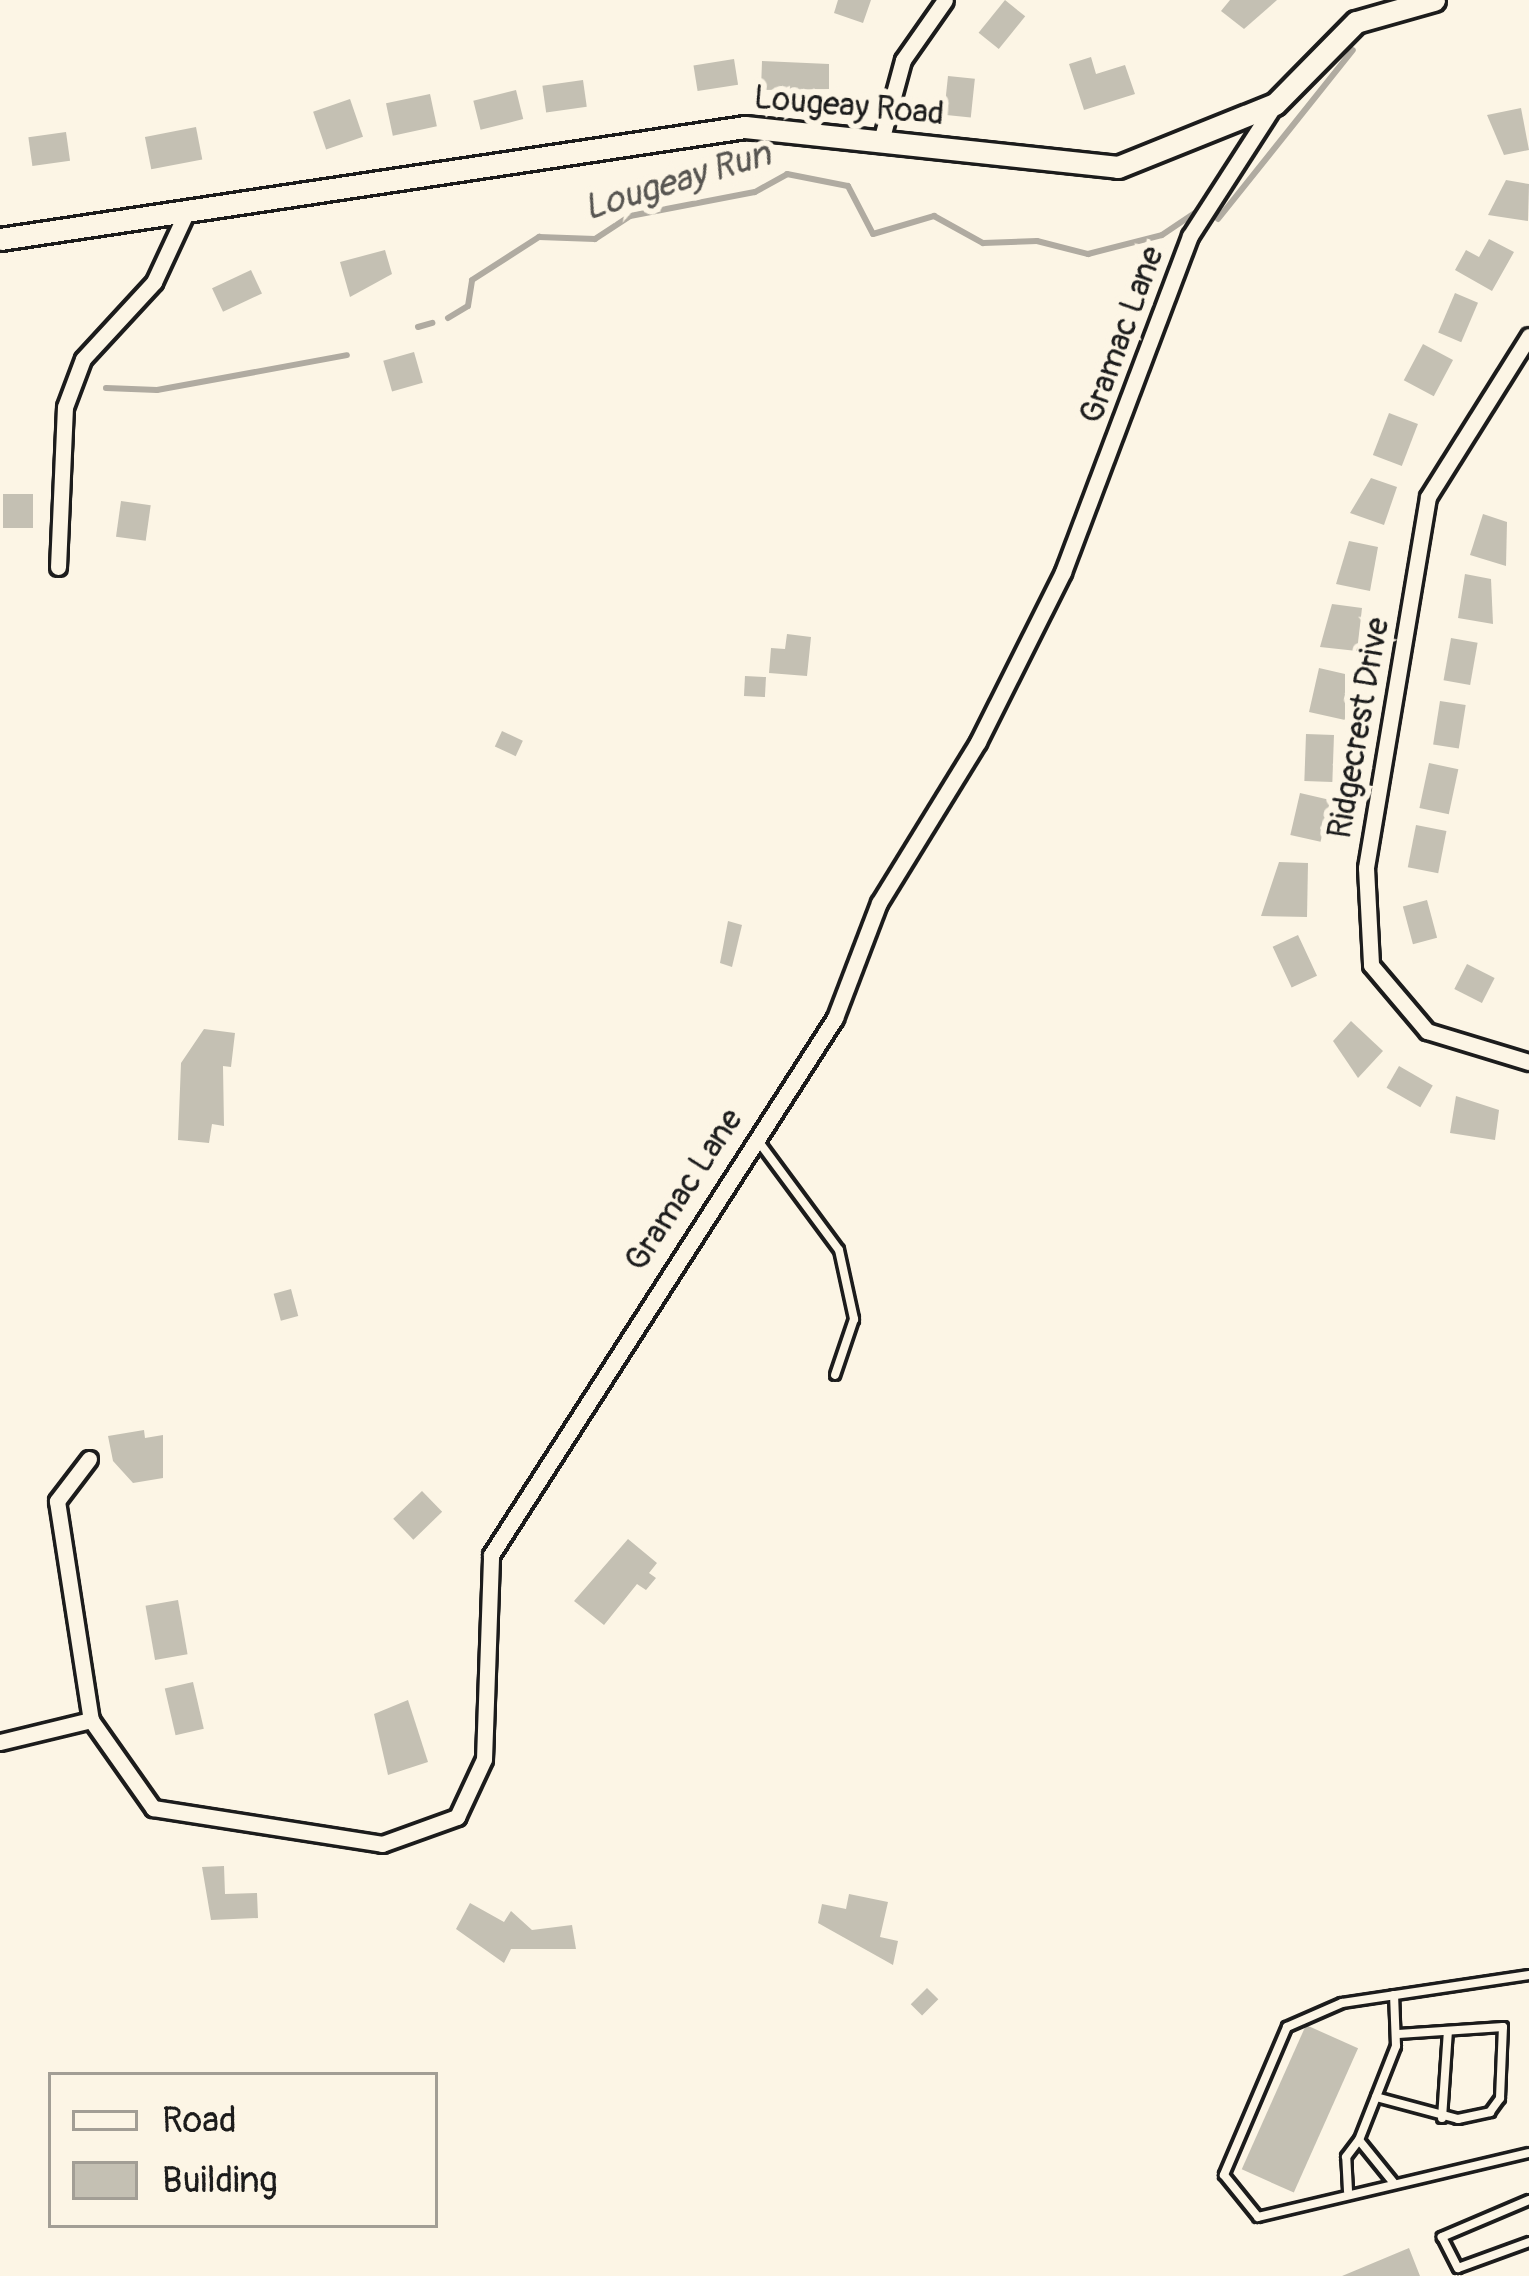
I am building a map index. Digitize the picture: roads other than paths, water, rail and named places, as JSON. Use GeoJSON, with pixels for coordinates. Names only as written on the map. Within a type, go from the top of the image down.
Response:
{"type":"FeatureCollection","features":[{"type":"Feature","properties":{"kind":"street"},"geometry":{"type":"LineString","coordinates":[[881,141],[903,60],[945,0]]}},
{"type":"Feature","properties":{"kind":"street","name":"Lougeay Road"},"geometry":{"type":"LineString","coordinates":[[0,238],[745,127],[1118,167],[1275,104],[1356,22],[1434,0]]}},
{"type":"Feature","properties":{"kind":"street","name":"Gramac Lane"},"geometry":{"type":"LineString","coordinates":[[89,1459],[57,1501],[91,1720],[153,1808],[382,1844],[457,1817],[484,1759],[491,1555],[754,1137],[835,1018],[879,903],[978,742],[1064,572],[1196,227],[1275,104]]}},
{"type":"Feature","properties":{"kind":"street"},"geometry":{"type":"LineString","coordinates":[[58,567],[65,407],[83,359],[154,283],[186,213]]}},
{"type":"Feature","properties":{"kind":"street","name":"Ridgecrest Drive"},"geometry":{"type":"LineString","coordinates":[[1529,336],[1428,497],[1366,868],[1372,965],[1426,1031],[1529,1062]]}},
{"type":"Feature","properties":{"kind":"street"},"geometry":{"type":"LineString","coordinates":[[0,1742],[91,1720]]}},
{"type":"Feature","properties":{"kind":"lane"},"geometry":{"type":"LineString","coordinates":[[754,1137],[839,1250],[854,1318],[835,1375]]}},
{"type":"Feature","properties":{"kind":"lane"},"geometry":{"type":"LineString","coordinates":[[1529,1975],[1394,1995],[1287,2026],[1225,2167],[1235,2200],[1258,2217],[1348,2191],[1529,2153]]}},
{"type":"Feature","properties":{"kind":"lane"},"geometry":{"type":"LineString","coordinates":[[1348,2191],[1346,2157],[1359,2140],[1398,2034],[1394,1995]]}},
{"type":"Feature","properties":{"kind":"lane"},"geometry":{"type":"LineString","coordinates":[[1376,2097],[1442,2117],[1497,2106],[1505,2033],[1497,2025],[1398,2034]]}},
{"type":"Feature","properties":{"kind":"lane"},"geometry":{"type":"LineString","coordinates":[[1442,2117],[1448,2032]]}},
{"type":"Feature","properties":{"kind":"lane"},"geometry":{"type":"LineString","coordinates":[[1359,2140],[1393,2182]]}},
{"type":"Feature","properties":{"kind":"lane"},"geometry":{"type":"LineString","coordinates":[[1529,2200],[1442,2237],[1458,2268],[1529,2242]]}},
{"type":"Feature","properties":{"kind":"waterway","name":"Lougeay Run"},"geometry":{"type":"LineString","coordinates":[[1218,219],[1353,50]]}},
{"type":"Feature","properties":{"kind":"waterway","name":"Lougeay Run"},"geometry":{"type":"LineString","coordinates":[[448,318],[468,306],[472,280],[539,237],[595,239],[630,216],[755,192],[787,174],[848,186],[873,234],[934,216],[983,243],[1037,241],[1088,254],[1162,235],[1195,213]]}},
{"type":"Feature","properties":{"kind":"waterway","name":"Lougeay Run"},"geometry":{"type":"LineString","coordinates":[[418,327],[432,323]]}},
{"type":"Feature","properties":{"kind":"waterway","name":"Lougeay Run"},"geometry":{"type":"LineString","coordinates":[[106,388],[157,390],[347,355]]}}]}
